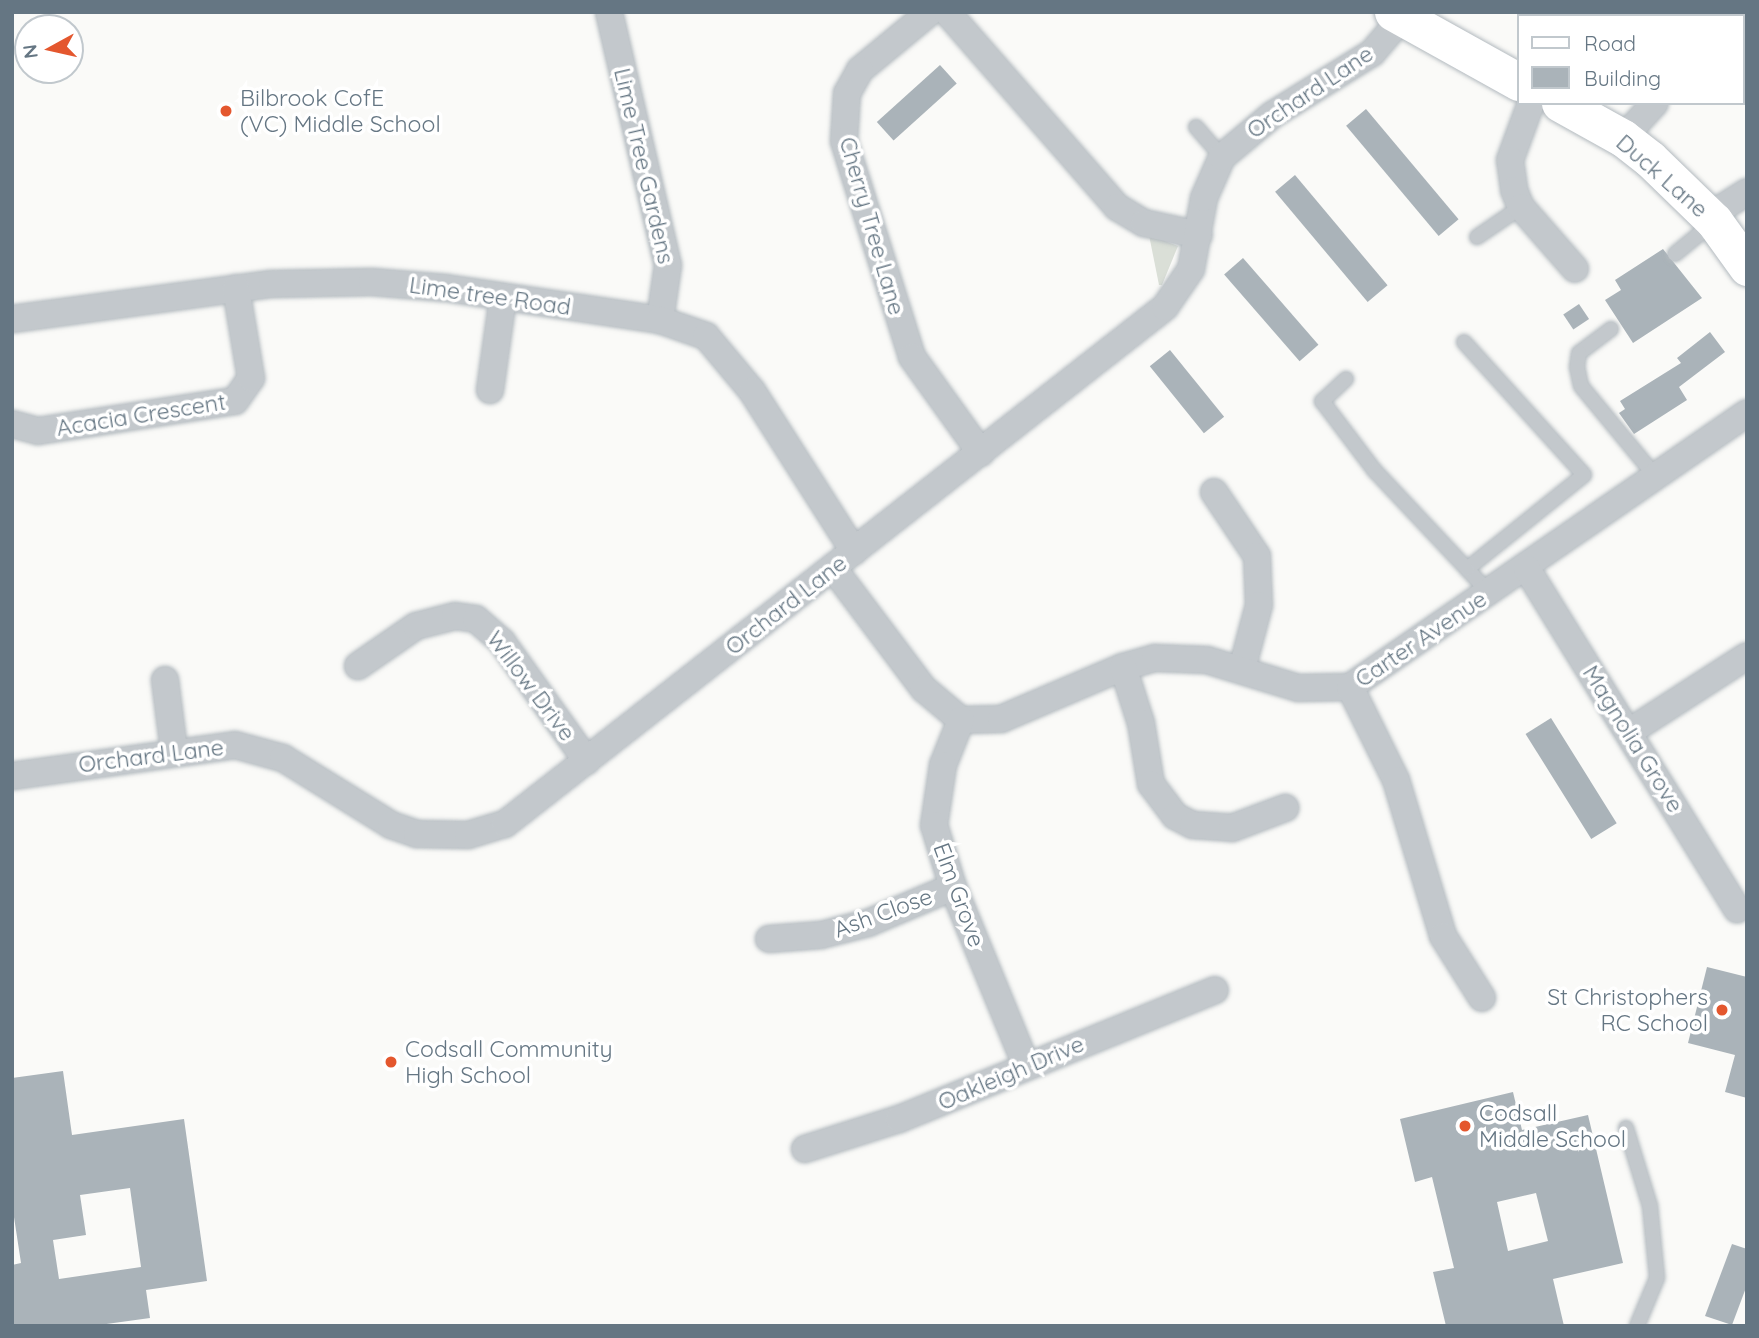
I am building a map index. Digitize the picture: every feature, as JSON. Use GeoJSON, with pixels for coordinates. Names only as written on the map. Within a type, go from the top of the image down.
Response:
{"type":"FeatureCollection","features":[{"type":"Feature","properties":{"kind":"street","name":"Lime Tree Gardens"},"geometry":{"type":"LineString","coordinates":[[609,12],[668,265],[660,320]]}},
{"type":"Feature","properties":{"kind":"street","name":"Cherry Tree Lane"},"geometry":{"type":"LineString","coordinates":[[930,12],[866,62],[854,79],[842,115],[844,141],[912,357],[981,453]]}},
{"type":"Feature","properties":{"kind":"street"},"geometry":{"type":"LineString","coordinates":[[947,12],[1117,206],[1144,223],[1199,235]]}},
{"type":"Feature","properties":{"kind":"street","name":"Orchard Lane"},"geometry":{"type":"LineString","coordinates":[[12,775],[174,750],[235,745],[260,750],[314,775],[391,825],[445,836],[505,824],[1165,307],[1191,269],[1205,198],[1222,157],[1272,115],[1372,53],[1397,15]]}},
{"type":"Feature","properties":{"kind":"street"},"geometry":{"type":"LineString","coordinates":[[1397,15],[1518,81]]}},
{"type":"Feature","properties":{"kind":"street"},"geometry":{"type":"LineString","coordinates":[[1530,105],[1510,160],[1521,207],[1575,270]]}},
{"type":"Feature","properties":{"kind":"street","name":"Duck Lane"},"geometry":{"type":"LineString","coordinates":[[1564,105],[1623,138],[1714,221],[1747,267]]}},
{"type":"Feature","properties":{"kind":"street"},"geometry":{"type":"LineString","coordinates":[[1623,138],[1653,105]]}},
{"type":"Feature","properties":{"kind":"street"},"geometry":{"type":"LineString","coordinates":[[1714,221],[1720,209],[1747,192]]}},
{"type":"Feature","properties":{"kind":"street","name":"Lime tree Road"},"geometry":{"type":"LineString","coordinates":[[12,319],[236,288],[372,282],[660,320],[706,336],[752,391],[853,551]]}},
{"type":"Feature","properties":{"kind":"street","name":"Acacia Crescent"},"geometry":{"type":"LineString","coordinates":[[12,424],[38,431],[235,401],[251,378],[236,288]]}},
{"type":"Feature","properties":{"kind":"street"},"geometry":{"type":"LineString","coordinates":[[490,390],[503,298]]}},
{"type":"Feature","properties":{"kind":"street","name":"Carter Avenue"},"geometry":{"type":"LineString","coordinates":[[961,720],[1001,719],[1123,667],[1182,657],[1242,669],[1298,688],[1350,687],[1527,569],[1747,413]]}},
{"type":"Feature","properties":{"kind":"street"},"geometry":{"type":"LineString","coordinates":[[1214,492],[1256,556],[1259,605],[1242,669]]}},
{"type":"Feature","properties":{"kind":"street"},"geometry":{"type":"LineString","coordinates":[[833,568],[924,689],[961,720]]}},
{"type":"Feature","properties":{"kind":"street","name":"Magnolia Grove"},"geometry":{"type":"LineString","coordinates":[[1527,569],[1737,909]]}},
{"type":"Feature","properties":{"kind":"street","name":"Willow Drive"},"geometry":{"type":"LineString","coordinates":[[358,666],[416,626],[454,617],[476,619],[502,642],[587,761]]}},
{"type":"Feature","properties":{"kind":"street"},"geometry":{"type":"LineString","coordinates":[[1629,732],[1747,656]]}},
{"type":"Feature","properties":{"kind":"street"},"geometry":{"type":"LineString","coordinates":[[1123,667],[1141,723],[1151,784],[1175,816],[1193,825],[1223,829],[1285,808]]}},
{"type":"Feature","properties":{"kind":"street"},"geometry":{"type":"LineString","coordinates":[[165,680],[174,750]]}},
{"type":"Feature","properties":{"kind":"street"},"geometry":{"type":"LineString","coordinates":[[1350,687],[1396,779],[1443,936],[1482,998]]}},
{"type":"Feature","properties":{"kind":"street","name":"Elm Grove"},"geometry":{"type":"LineString","coordinates":[[961,720],[934,805],[939,848],[1026,1065]]}},
{"type":"Feature","properties":{"kind":"street","name":"Ash Close"},"geometry":{"type":"LineString","coordinates":[[769,939],[821,935],[868,923],[953,887]]}},
{"type":"Feature","properties":{"kind":"street","name":"Oakleigh Drive"},"geometry":{"type":"LineString","coordinates":[[805,1149],[899,1119],[1215,990]]}},
{"type":"Feature","properties":{"kind":"lane"},"geometry":{"type":"LineString","coordinates":[[1196,127],[1222,157]]}},
{"type":"Feature","properties":{"kind":"lane"},"geometry":{"type":"LineString","coordinates":[[1477,237],[1521,207]]}},
{"type":"Feature","properties":{"kind":"lane"},"geometry":{"type":"LineString","coordinates":[[1675,254],[1714,221]]}},
{"type":"Feature","properties":{"kind":"lane"},"geometry":{"type":"LineString","coordinates":[[1611,329],[1579,353],[1577,367],[1581,386],[1656,477]]}},
{"type":"Feature","properties":{"kind":"lane"},"geometry":{"type":"LineString","coordinates":[[1464,342],[1584,475],[1467,569]]}},
{"type":"Feature","properties":{"kind":"lane"},"geometry":{"type":"LineString","coordinates":[[1346,379],[1322,401],[1374,471],[1489,593]]}},
{"type":"Feature","properties":{"kind":"lane"},"geometry":{"type":"LineString","coordinates":[[1626,1128],[1650,1206],[1657,1278],[1637,1326]]}},
{"type":"Feature","properties":{"kind":"shaded area"},"geometry":{"type":"Polygon","coordinates":[[[1149,235],[1178,246],[1162,285],[1159,285],[1149,235]]]}},
{"type":"Feature","properties":{"kind":"building"},"geometry":{"type":"Polygon","coordinates":[[[940,65],[957,84],[894,140],[877,122],[940,65]]]}},
{"type":"Feature","properties":{"kind":"building"},"geometry":{"type":"Polygon","coordinates":[[[1366,109],[1459,219],[1439,236],[1346,126],[1366,109]]]}},
{"type":"Feature","properties":{"kind":"building"},"geometry":{"type":"Polygon","coordinates":[[[1295,175],[1388,285],[1368,302],[1275,192],[1295,175]]]}},
{"type":"Feature","properties":{"kind":"building"},"geometry":{"type":"Polygon","coordinates":[[[1663,249],[1702,298],[1633,343],[1605,300],[1621,290],[1615,280],[1663,249]]]}},
{"type":"Feature","properties":{"kind":"building"},"geometry":{"type":"Polygon","coordinates":[[[1243,258],[1318,345],[1300,361],[1224,274],[1243,258]]]}},
{"type":"Feature","properties":{"kind":"building"},"geometry":{"type":"Polygon","coordinates":[[[1579,304],[1589,319],[1573,330],[1563,315],[1579,304]]]}},
{"type":"Feature","properties":{"kind":"building"},"geometry":{"type":"Polygon","coordinates":[[[1710,332],[1725,352],[1679,387],[1687,400],[1634,434],[1619,413],[1625,409],[1620,401],[1681,363],[1677,358],[1710,332]]]}},
{"type":"Feature","properties":{"kind":"building"},"geometry":{"type":"Polygon","coordinates":[[[1170,350],[1224,417],[1204,433],[1150,366],[1170,350]]]}},
{"type":"Feature","properties":{"kind":"building"},"geometry":{"type":"Polygon","coordinates":[[[1551,718],[1617,823],[1591,839],[1526,734],[1551,718]]]}},
{"type":"Feature","properties":{"kind":"building","name":"St Christophers RC School"},"geometry":{"type":"Polygon","coordinates":[[[1707,967],[1747,977],[1747,1098],[1725,1092],[1735,1055],[1688,1043],[1707,967]]]}},
{"type":"Feature","properties":{"kind":"building"},"geometry":{"type":"Polygon","coordinates":[[[63,1071],[72,1135],[184,1119],[207,1281],[146,1290],[150,1318],[92,1326],[12,1326],[12,1265],[21,1263],[12,1204],[12,1078],[63,1071]],[[130,1188],[80,1195],[86,1235],[53,1240],[59,1279],[141,1267],[130,1188]]]}},
{"type":"Feature","properties":{"kind":"building"},"geometry":{"type":"Polygon","coordinates":[[[1513,1092],[1522,1130],[1588,1115],[1623,1263],[1553,1279],[1564,1326],[1446,1326],[1433,1272],[1454,1268],[1432,1177],[1415,1182],[1400,1119],[1513,1092]],[[1536,1193],[1497,1202],[1508,1251],[1548,1241],[1536,1193]]]}},
{"type":"Feature","properties":{"kind":"building"},"geometry":{"type":"Polygon","coordinates":[[[1732,1244],[1747,1249],[1747,1285],[1732,1325],[1705,1316],[1732,1244]]]}},
{"type":"Feature","properties":{"kind":"place","name":"Bilbrook CofE (VC) Middle School"},"geometry":{"type":"Point","coordinates":[226,111]}},
{"type":"Feature","properties":{"kind":"place","name":"St Christophers RC School"},"geometry":{"type":"Point","coordinates":[1722,1010]}},
{"type":"Feature","properties":{"kind":"place","name":"Codsall Community High School"},"geometry":{"type":"Point","coordinates":[391,1062]}},
{"type":"Feature","properties":{"kind":"place","name":"Codsall Middle School"},"geometry":{"type":"Point","coordinates":[1465,1126]}}]}
